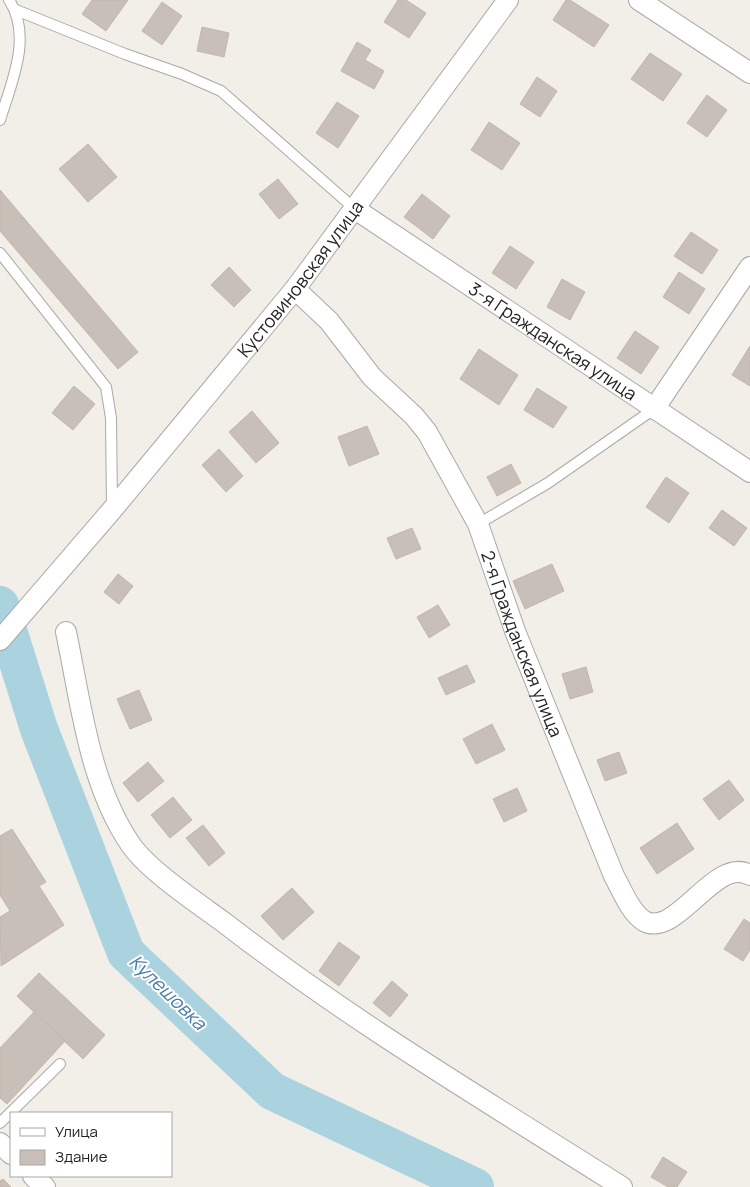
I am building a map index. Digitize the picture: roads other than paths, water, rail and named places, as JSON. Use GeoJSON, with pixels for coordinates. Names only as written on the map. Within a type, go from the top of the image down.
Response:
{"type":"FeatureCollection","features":[{"type":"Feature","properties":{"kind":"street","name":"Кустовиновская улица"},"geometry":{"type":"LineString","coordinates":[[0,640],[79,546],[112,510],[295,289],[508,0]]}},
{"type":"Feature","properties":{"kind":"street"},"geometry":{"type":"LineString","coordinates":[[639,0],[750,73]]}},
{"type":"Feature","properties":{"kind":"street","name":"3-я Гражданская улица"},"geometry":{"type":"LineString","coordinates":[[355,208],[750,472]]}},
{"type":"Feature","properties":{"kind":"street"},"geometry":{"type":"LineString","coordinates":[[654,408],[750,267]]}},
{"type":"Feature","properties":{"kind":"street","name":"2-я Гражданская улица"},"geometry":{"type":"LineString","coordinates":[[295,289],[329,322],[377,382],[419,421],[478,524],[515,631],[614,876],[632,908],[644,921],[659,923],[680,911],[704,890],[726,875],[735,871],[750,875]]}},
{"type":"Feature","properties":{"kind":"street"},"geometry":{"type":"LineString","coordinates":[[66,632],[98,774],[121,828],[140,856],[280,966],[332,1004],[622,1187]]}},
{"type":"Feature","properties":{"kind":"street"},"geometry":{"type":"LineString","coordinates":[[0,1143],[10,1153]]}},
{"type":"Feature","properties":{"kind":"street"},"geometry":{"type":"LineString","coordinates":[[34,1177],[44,1187]]}},
{"type":"Feature","properties":{"kind":"lane"},"geometry":{"type":"LineString","coordinates":[[0,120],[14,82],[20,35],[16,10],[9,0]]}},
{"type":"Feature","properties":{"kind":"lane"},"geometry":{"type":"LineString","coordinates":[[16,10],[125,54],[182,74],[221,92],[355,208]]}},
{"type":"Feature","properties":{"kind":"lane"},"geometry":{"type":"LineString","coordinates":[[0,253],[106,388],[113,452],[112,510]]}},
{"type":"Feature","properties":{"kind":"lane"},"geometry":{"type":"LineString","coordinates":[[478,524],[548,483],[654,408]]}},
{"type":"Feature","properties":{"kind":"lane"},"geometry":{"type":"LineString","coordinates":[[11,1112],[60,1064]]}},
{"type":"Feature","properties":{"kind":"lane"},"geometry":{"type":"LineString","coordinates":[[0,1123],[10,1113]]}},
{"type":"Feature","properties":{"kind":"waterway","name":"Кулешовка"},"geometry":{"type":"LineString","coordinates":[[0,605],[39,729],[126,953],[272,1091],[475,1187]]}}]}
